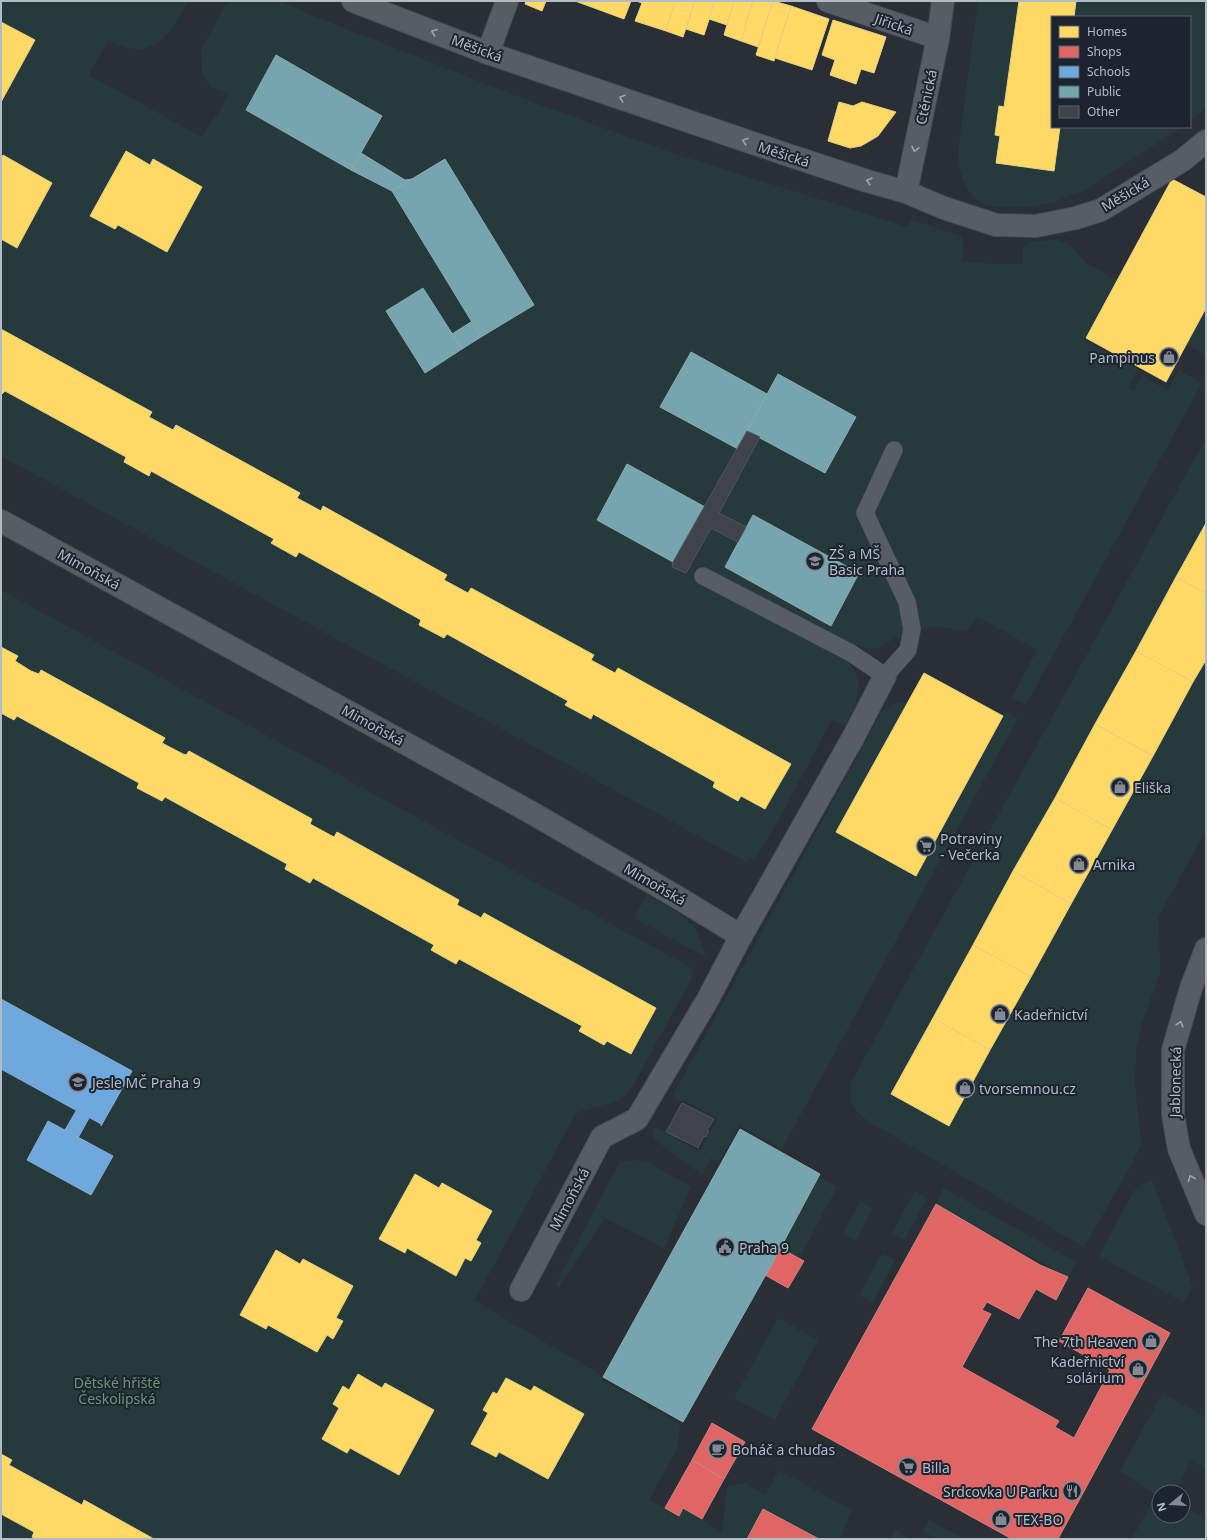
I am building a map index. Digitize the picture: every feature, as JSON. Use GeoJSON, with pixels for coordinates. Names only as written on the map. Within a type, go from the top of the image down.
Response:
{"type":"FeatureCollection","features":[{"type":"Feature","properties":{"kind":"street","name":"Měšická"},"geometry":{"type":"LineString","coordinates":[[353,1],[488,53],[782,153],[867,181],[906,192],[944,208],[996,225],[1036,226],[1076,218],[1101,210],[1183,160],[1206,141]]}},
{"type":"Feature","properties":{"kind":"street"},"geometry":{"type":"LineString","coordinates":[[488,53],[507,1]]}},
{"type":"Feature","properties":{"kind":"street","name":"Jiřická"},"geometry":{"type":"LineString","coordinates":[[828,1],[938,38]]}},
{"type":"Feature","properties":{"kind":"street","name":"Ctěnická"},"geometry":{"type":"LineString","coordinates":[[906,192],[938,38],[943,1]]}},
{"type":"Feature","properties":{"kind":"street","name":"Mimoňská"},"geometry":{"type":"LineString","coordinates":[[1,521],[532,813],[741,936]]}},
{"type":"Feature","properties":{"kind":"street","name":"Mimoňská"},"geometry":{"type":"LineString","coordinates":[[521,1290],[602,1136],[637,1119],[708,999],[741,936],[854,736],[885,676]]}},
{"type":"Feature","properties":{"kind":"street","name":"Jablonecká"},"geometry":{"type":"LineString","coordinates":[[1206,949],[1191,988],[1173,1050],[1173,1115],[1179,1150],[1206,1214]]}},
{"type":"Feature","properties":{"kind":"lane"},"geometry":{"type":"LineString","coordinates":[[703,576],[851,653],[885,676],[908,650],[912,629],[907,602],[865,513],[894,450]]}},
{"type":"Feature","properties":{"kind":"green space"},"geometry":{"type":"Polygon","coordinates":[[[1,1],[188,1],[179,18],[167,34],[153,45],[134,49],[121,46],[108,40],[89,75],[202,137],[215,115],[217,116],[228,94],[211,87],[202,74],[201,50],[225,6],[231,1],[280,1],[314,16],[511,94],[672,153],[907,227],[912,220],[961,236],[964,242],[962,261],[995,264],[1023,264],[1023,248],[1027,243],[1057,239],[1071,246],[1086,263],[1116,280],[1084,339],[1138,369],[1128,387],[1134,390],[1142,375],[1167,390],[1179,370],[1202,383],[1026,705],[1012,697],[1037,650],[978,617],[966,632],[937,626],[916,630],[900,639],[895,637],[881,647],[873,649],[856,645],[847,661],[857,677],[858,694],[853,710],[845,726],[832,719],[780,818],[755,858],[746,862],[1,456],[1,395],[5,391],[126,457],[124,462],[148,476],[151,471],[274,539],[271,543],[296,557],[299,552],[421,620],[419,625],[444,638],[447,634],[568,701],[566,705],[590,719],[593,714],[715,782],[713,787],[738,800],[741,796],[765,809],[790,764],[618,669],[615,673],[591,660],[594,655],[471,588],[468,593],[444,580],[447,574],[324,506],[321,511],[297,498],[299,493],[176,425],[173,430],[149,417],[152,412],[1,329],[1,239],[18,247],[52,183],[3,155],[1,158],[1,102],[35,40],[1,22],[1,1]],[[276,56],[246,110],[351,170],[392,191],[471,322],[452,334],[423,288],[386,311],[425,372],[534,305],[445,159],[413,179],[405,180],[361,153],[382,116],[276,56]],[[126,151],[90,216],[115,229],[118,225],[167,252],[202,187],[153,160],[150,165],[126,151]],[[690,352],[661,407],[738,449],[705,507],[628,464],[597,520],[673,562],[672,567],[686,573],[711,528],[738,542],[725,567],[831,625],[859,573],[753,515],[746,527],[719,513],[760,437],[778,374],[767,394],[690,352]]]}},
{"type":"Feature","properties":{"kind":"green space"},"geometry":{"type":"Polygon","coordinates":[[[978,1],[1019,1],[1004,107],[999,107],[995,135],[1000,136],[997,163],[1054,171],[1060,128],[1180,128],[1085,190],[1066,196],[1053,203],[1036,206],[988,206],[980,202],[965,184],[960,168],[958,152],[978,1]]]}},
{"type":"Feature","properties":{"kind":"green space"},"geometry":{"type":"Polygon","coordinates":[[[1076,1],[1206,1],[1206,108],[1191,120],[1191,16],[1074,16],[1076,1]]]}},
{"type":"Feature","properties":{"kind":"green space"},"geometry":{"type":"Polygon","coordinates":[[[1206,308],[1206,355],[1186,344],[1206,308]]]}},
{"type":"Feature","properties":{"kind":"green space"},"geometry":{"type":"Polygon","coordinates":[[[1206,438],[1206,523],[891,1094],[949,1126],[1206,660],[1206,830],[1159,916],[1160,973],[1141,1026],[1136,1048],[1135,1086],[1141,1144],[1130,1168],[1084,1247],[871,1123],[854,1107],[851,1098],[850,1084],[1206,438]]]}},
{"type":"Feature","properties":{"kind":"green space","name":"Dětské hřiště Českolipská"},"geometry":{"type":"Polygon","coordinates":[[[1,590],[690,967],[693,971],[692,978],[629,1093],[619,1100],[576,1113],[475,1300],[598,1373],[603,1377],[602,1380],[648,1405],[646,1408],[651,1411],[653,1408],[680,1424],[678,1447],[649,1500],[665,1508],[683,1508],[702,1519],[721,1533],[728,1485],[745,1483],[765,1495],[779,1470],[852,1510],[840,1539],[819,1539],[766,1509],[747,1539],[154,1539],[84,1500],[82,1505],[9,1465],[12,1460],[1,1454],[1,1069],[76,1111],[65,1130],[47,1121],[27,1159],[91,1195],[112,1157],[78,1138],[89,1118],[102,1126],[132,1071],[1,999],[1,713],[14,720],[17,716],[139,783],[137,788],[162,801],[165,797],[287,864],[285,869],[310,883],[313,878],[434,945],[431,950],[456,963],[459,959],[582,1026],[579,1032],[604,1045],[607,1041],[631,1054],[656,1009],[484,913],[481,918],[457,905],[459,900],[337,832],[334,837],[310,824],[312,819],[189,751],[186,755],[162,743],[165,738],[42,670],[39,674],[15,661],[17,656],[1,647],[1,590]],[[415,1174],[379,1239],[404,1253],[407,1248],[456,1275],[465,1258],[471,1261],[481,1243],[476,1240],[492,1211],[442,1183],[439,1188],[415,1174]],[[276,1250],[240,1315],[265,1329],[268,1325],[327,1335],[333,1338],[343,1321],[336,1318],[353,1286],[303,1259],[300,1264],[276,1250]],[[358,1374],[349,1390],[343,1387],[333,1404],[339,1408],[322,1439],[347,1453],[350,1448],[399,1475],[434,1410],[385,1383],[382,1388],[358,1374]],[[507,1378],[497,1394],[492,1392],[483,1409],[488,1413],[471,1444],[496,1457],[499,1452],[548,1479],[584,1414],[531,1391],[507,1378]]]}},
{"type":"Feature","properties":{"kind":"green space"},"geometry":{"type":"Polygon","coordinates":[[[901,702],[908,703],[836,832],[893,864],[894,862],[917,875],[1004,717],[1002,716],[1005,711],[1018,718],[782,1149],[739,1126],[719,1162],[711,1158],[702,1175],[654,1139],[652,1131],[657,1127],[666,1132],[665,1134],[700,1151],[718,1118],[683,1100],[682,1102],[673,1095],[882,711],[892,704],[901,702]]]}},
{"type":"Feature","properties":{"kind":"green space"},"geometry":{"type":"Polygon","coordinates":[[[647,895],[681,915],[697,930],[706,957],[634,918],[647,895]]]}},
{"type":"Feature","properties":{"kind":"green space"},"geometry":{"type":"Polygon","coordinates":[[[634,1160],[649,1163],[691,1187],[664,1248],[605,1218],[558,1288],[556,1284],[619,1163],[634,1160]]]}},
{"type":"Feature","properties":{"kind":"green space"},"geometry":{"type":"Polygon","coordinates":[[[819,1177],[837,1187],[799,1259],[781,1247],[819,1177]]]}},
{"type":"Feature","properties":{"kind":"green space"},"geometry":{"type":"Polygon","coordinates":[[[1152,1180],[1193,1287],[1183,1302],[1099,1256],[1133,1192],[1143,1184],[1152,1180]]]}},
{"type":"Feature","properties":{"kind":"green space"},"geometry":{"type":"Polygon","coordinates":[[[943,1188],[1076,1262],[1068,1277],[936,1204],[943,1188]]]}},
{"type":"Feature","properties":{"kind":"green space"},"geometry":{"type":"Polygon","coordinates":[[[915,1191],[927,1198],[905,1240],[892,1233],[915,1191]]]}},
{"type":"Feature","properties":{"kind":"green space"},"geometry":{"type":"Polygon","coordinates":[[[860,1201],[873,1208],[856,1241],[843,1234],[860,1201]]]}},
{"type":"Feature","properties":{"kind":"green space"},"geometry":{"type":"Polygon","coordinates":[[[882,1253],[895,1260],[873,1302],[859,1295],[882,1253]]]}},
{"type":"Feature","properties":{"kind":"green space"},"geometry":{"type":"Polygon","coordinates":[[[778,1318],[818,1340],[775,1420],[734,1398],[778,1318]]]}},
{"type":"Feature","properties":{"kind":"green space"},"geometry":{"type":"Polygon","coordinates":[[[1162,1394],[1206,1417],[1206,1469],[1190,1460],[1180,1484],[1151,1484],[1151,1492],[1120,1471],[1162,1394]]]}},
{"type":"Feature","properties":{"kind":"green space"},"geometry":{"type":"Polygon","coordinates":[[[1151,1504],[1151,1524],[1191,1524],[1191,1511],[1206,1519],[1206,1539],[1132,1539],[1151,1504]]]}},
{"type":"Feature","properties":{"kind":"green space"},"geometry":{"type":"Polygon","coordinates":[[[1,1514],[34,1532],[36,1539],[1,1539],[1,1514]]]}},
{"type":"Feature","properties":{"kind":"green space"},"geometry":{"type":"Polygon","coordinates":[[[929,1520],[963,1539],[937,1539],[922,1531],[929,1520]]]}},
{"type":"Feature","properties":{"kind":"green space"},"geometry":{"type":"Polygon","coordinates":[[[895,1530],[911,1539],[890,1539],[895,1530]]]}},
{"type":"Feature","properties":{"kind":"building: Homes"},"geometry":{"type":"Polygon","coordinates":[[[526,1],[546,1],[542,11],[525,4],[526,1]]]}},
{"type":"Feature","properties":{"kind":"building: Homes"},"geometry":{"type":"Polygon","coordinates":[[[575,1],[588,1],[586,5],[575,1]]]}},
{"type":"Feature","properties":{"kind":"building: Homes"},"geometry":{"type":"Polygon","coordinates":[[[588,1],[631,1],[624,19],[586,5],[588,1]]]}},
{"type":"Feature","properties":{"kind":"building: Homes"},"geometry":{"type":"Polygon","coordinates":[[[636,1],[675,1],[666,31],[635,21],[642,3],[636,1]]]}},
{"type":"Feature","properties":{"kind":"building: Homes"},"geometry":{"type":"Polygon","coordinates":[[[675,1],[695,1],[683,37],[666,31],[675,1]]]}},
{"type":"Feature","properties":{"kind":"building: Homes"},"geometry":{"type":"Polygon","coordinates":[[[695,1],[715,1],[704,35],[686,29],[695,1]]]}},
{"type":"Feature","properties":{"kind":"building: Homes"},"geometry":{"type":"Polygon","coordinates":[[[715,1],[734,1],[727,25],[709,19],[715,1]]]}},
{"type":"Feature","properties":{"kind":"building: Homes"},"geometry":{"type":"Polygon","coordinates":[[[734,1],[753,1],[741,41],[724,35],[734,1]]]}},
{"type":"Feature","properties":{"kind":"building: Homes"},"geometry":{"type":"Polygon","coordinates":[[[753,1],[773,1],[758,47],[741,41],[753,1]]]}},
{"type":"Feature","properties":{"kind":"building: Homes"},"geometry":{"type":"Polygon","coordinates":[[[773,1],[791,6],[774,61],[756,55],[773,1]]]}},
{"type":"Feature","properties":{"kind":"building: Homes"},"geometry":{"type":"Polygon","coordinates":[[[1019,1],[1076,1],[1074,16],[1051,16],[1051,128],[1060,128],[1054,171],[996,163],[1000,136],[995,135],[999,106],[1004,107],[1019,1]]]}},
{"type":"Feature","properties":{"kind":"building: Homes"},"geometry":{"type":"Polygon","coordinates":[[[791,6],[829,19],[812,70],[775,58],[791,6]]]}},
{"type":"Feature","properties":{"kind":"building: Homes"},"geometry":{"type":"Polygon","coordinates":[[[833,20],[886,37],[874,73],[861,69],[856,84],[830,75],[835,60],[822,55],[833,20]]]}},
{"type":"Feature","properties":{"kind":"building: Homes"},"geometry":{"type":"Polygon","coordinates":[[[1,22],[35,40],[1,102],[1,22]]]}},
{"type":"Feature","properties":{"kind":"building: Homes"},"geometry":{"type":"Polygon","coordinates":[[[839,102],[853,106],[862,102],[896,112],[878,136],[861,146],[850,148],[828,141],[839,102]]]}},
{"type":"Feature","properties":{"kind":"building: Homes"},"geometry":{"type":"Polygon","coordinates":[[[126,151],[150,165],[153,159],[202,187],[167,252],[118,225],[115,229],[90,216],[126,151]]]}},
{"type":"Feature","properties":{"kind":"building: Homes"},"geometry":{"type":"Polygon","coordinates":[[[3,155],[52,183],[17,248],[1,239],[1,158],[3,155]]]}},
{"type":"Feature","properties":{"kind":"building: Homes"},"geometry":{"type":"Polygon","coordinates":[[[1172,179],[1206,197],[1206,308],[1166,382],[1086,338],[1172,179]]]}},
{"type":"Feature","properties":{"kind":"building: Homes"},"geometry":{"type":"Polygon","coordinates":[[[1,329],[152,412],[149,417],[173,430],[176,425],[300,493],[297,498],[321,511],[323,506],[447,575],[444,580],[468,593],[471,588],[594,655],[591,660],[615,673],[618,668],[791,764],[765,809],[741,796],[738,801],[713,787],[715,782],[593,714],[591,719],[565,705],[568,701],[447,634],[444,638],[419,625],[421,620],[299,552],[296,557],[271,543],[274,539],[151,471],[149,476],[124,462],[126,457],[5,391],[1,395],[1,329]]]}},
{"type":"Feature","properties":{"kind":"building: Homes"},"geometry":{"type":"Polygon","coordinates":[[[1206,523],[1206,593],[1176,577],[1206,523]]]}},
{"type":"Feature","properties":{"kind":"building: Homes"},"geometry":{"type":"Polygon","coordinates":[[[1176,577],[1206,593],[1206,660],[1193,682],[1136,651],[1176,577]]]}},
{"type":"Feature","properties":{"kind":"building: Homes"},"geometry":{"type":"Polygon","coordinates":[[[1,647],[18,656],[15,661],[31,671],[39,674],[41,670],[165,738],[162,743],[186,755],[189,751],[312,819],[310,824],[334,837],[337,832],[459,900],[457,905],[481,918],[484,913],[656,1008],[631,1054],[607,1041],[604,1045],[579,1031],[582,1026],[459,959],[456,964],[431,950],[434,945],[313,878],[310,883],[285,869],[287,864],[165,797],[162,801],[137,788],[139,783],[17,716],[14,720],[1,713],[1,647]]]}},
{"type":"Feature","properties":{"kind":"building: Homes"},"geometry":{"type":"Polygon","coordinates":[[[1136,651],[1193,682],[1153,756],[1095,724],[1136,651]]]}},
{"type":"Feature","properties":{"kind":"building: Homes"},"geometry":{"type":"Polygon","coordinates":[[[924,673],[1003,716],[916,876],[836,832],[924,673]]]}},
{"type":"Feature","properties":{"kind":"building: Homes"},"geometry":{"type":"Polygon","coordinates":[[[1095,724],[1153,756],[1112,830],[1055,798],[1095,724]]]}},
{"type":"Feature","properties":{"kind":"building: Homes"},"geometry":{"type":"Polygon","coordinates":[[[1055,798],[1112,830],[1071,904],[1013,871],[1055,798]]]}},
{"type":"Feature","properties":{"kind":"building: Homes"},"geometry":{"type":"Polygon","coordinates":[[[1013,871],[1071,904],[1031,977],[973,945],[1013,871]]]}},
{"type":"Feature","properties":{"kind":"building: Homes"},"geometry":{"type":"Polygon","coordinates":[[[973,945],[1031,977],[990,1050],[933,1018],[973,945]]]}},
{"type":"Feature","properties":{"kind":"building: Homes"},"geometry":{"type":"Polygon","coordinates":[[[933,1018],[990,1050],[949,1126],[891,1094],[933,1018]]]}},
{"type":"Feature","properties":{"kind":"building: Homes"},"geometry":{"type":"Polygon","coordinates":[[[415,1174],[439,1188],[442,1183],[492,1211],[476,1240],[481,1243],[471,1261],[465,1258],[456,1276],[407,1248],[405,1253],[379,1239],[415,1174]]]}},
{"type":"Feature","properties":{"kind":"building: Homes"},"geometry":{"type":"Polygon","coordinates":[[[276,1250],[300,1264],[303,1259],[353,1286],[336,1318],[343,1321],[333,1339],[327,1335],[317,1352],[268,1325],[266,1329],[240,1315],[276,1250]]]}},
{"type":"Feature","properties":{"kind":"building: Homes"},"geometry":{"type":"Polygon","coordinates":[[[358,1374],[382,1388],[385,1383],[434,1410],[399,1475],[350,1448],[347,1453],[322,1439],[339,1408],[333,1404],[343,1386],[349,1390],[358,1374]]]}},
{"type":"Feature","properties":{"kind":"building: Homes"},"geometry":{"type":"Polygon","coordinates":[[[506,1378],[531,1391],[534,1386],[584,1414],[548,1479],[499,1452],[496,1457],[471,1444],[488,1413],[483,1410],[493,1392],[497,1394],[506,1378]]]}},
{"type":"Feature","properties":{"kind":"building: Homes"},"geometry":{"type":"Polygon","coordinates":[[[1,1454],[12,1460],[9,1465],[82,1505],[84,1500],[154,1539],[36,1539],[32,1537],[34,1532],[1,1514],[1,1454]]]}},
{"type":"Feature","properties":{"kind":"building: Shops"},"geometry":{"type":"Polygon","coordinates":[[[936,1204],[1040,1265],[1068,1277],[1056,1300],[1036,1289],[1019,1319],[987,1302],[982,1310],[991,1314],[962,1367],[1059,1421],[1055,1427],[1074,1438],[1110,1370],[1059,1341],[1088,1288],[1170,1333],[1058,1539],[1012,1539],[812,1429],[936,1204]]]}},
{"type":"Feature","properties":{"kind":"building: Shops"},"geometry":{"type":"Polygon","coordinates":[[[780,1248],[804,1261],[788,1288],[765,1275],[780,1248]]]}},
{"type":"Feature","properties":{"kind":"building: Shops"},"geometry":{"type":"Polygon","coordinates":[[[712,1423],[745,1442],[724,1479],[692,1460],[712,1423]]]}},
{"type":"Feature","properties":{"kind":"building: Shops"},"geometry":{"type":"Polygon","coordinates":[[[692,1460],[724,1479],[702,1519],[683,1508],[679,1516],[665,1508],[692,1460]]]}},
{"type":"Feature","properties":{"kind":"building: Shops"},"geometry":{"type":"Polygon","coordinates":[[[763,1509],[819,1539],[747,1539],[763,1509]]]}},
{"type":"Feature","properties":{"kind":"building: Schools"},"geometry":{"type":"Polygon","coordinates":[[[1,999],[132,1071],[101,1126],[101,1124],[1,1069],[1,999]]]}},
{"type":"Feature","properties":{"kind":"building: Schools"},"geometry":{"type":"Polygon","coordinates":[[[76,1111],[89,1118],[78,1138],[65,1130],[76,1111]]]}},
{"type":"Feature","properties":{"kind":"building: Schools"},"geometry":{"type":"Polygon","coordinates":[[[48,1121],[113,1156],[91,1195],[27,1160],[48,1121]]]}},
{"type":"Feature","properties":{"kind":"building: Public"},"geometry":{"type":"Polygon","coordinates":[[[276,55],[382,116],[351,170],[246,110],[276,55]]]}},
{"type":"Feature","properties":{"kind":"building: Public"},"geometry":{"type":"Polygon","coordinates":[[[361,153],[405,180],[413,179],[392,191],[351,170],[361,153]]]}},
{"type":"Feature","properties":{"kind":"building: Public"},"geometry":{"type":"Polygon","coordinates":[[[445,159],[534,305],[481,337],[392,191],[445,159]]]}},
{"type":"Feature","properties":{"kind":"building: Public"},"geometry":{"type":"Polygon","coordinates":[[[423,288],[462,349],[425,373],[386,311],[423,288]]]}},
{"type":"Feature","properties":{"kind":"building: Public"},"geometry":{"type":"Polygon","coordinates":[[[471,322],[481,337],[462,349],[452,334],[471,322]]]}},
{"type":"Feature","properties":{"kind":"building: Public"},"geometry":{"type":"Polygon","coordinates":[[[691,352],[767,394],[738,449],[660,407],[691,352]]]}},
{"type":"Feature","properties":{"kind":"building: Public"},"geometry":{"type":"Polygon","coordinates":[[[778,374],[856,417],[825,473],[747,431],[778,374]]]}},
{"type":"Feature","properties":{"kind":"building: Public"},"geometry":{"type":"Polygon","coordinates":[[[627,464],[705,507],[673,562],[597,520],[627,464]]]}},
{"type":"Feature","properties":{"kind":"building: Public"},"geometry":{"type":"Polygon","coordinates":[[[753,515],[859,573],[831,626],[725,567],[753,515]]]}},
{"type":"Feature","properties":{"kind":"building: Public"},"geometry":{"type":"Polygon","coordinates":[[[740,1129],[820,1174],[773,1262],[683,1422],[603,1377],[740,1129]]]}},
{"type":"Feature","properties":{"kind":"building: Other"},"geometry":{"type":"Polygon","coordinates":[[[747,431],[760,437],[719,513],[746,527],[738,542],[711,528],[686,573],[672,567],[673,562],[747,431]]]}},
{"type":"Feature","properties":{"kind":"building: Other"},"geometry":{"type":"Polygon","coordinates":[[[682,1103],[714,1119],[707,1130],[709,1131],[706,1137],[704,1136],[698,1147],[699,1148],[666,1132],[682,1103]]]}},
{"type":"Feature","properties":{"kind":"place","name":"Pampinus"},"geometry":{"type":"Point","coordinates":[1169,357]}},
{"type":"Feature","properties":{"kind":"place","name":"ZŠ a MŠ Basic Praha"},"geometry":{"type":"Point","coordinates":[815,561]}},
{"type":"Feature","properties":{"kind":"place","name":"Eliška"},"geometry":{"type":"Point","coordinates":[1120,787]}},
{"type":"Feature","properties":{"kind":"place","name":"Potraviny - Večerka"},"geometry":{"type":"Point","coordinates":[926,846]}},
{"type":"Feature","properties":{"kind":"place","name":"Arnika"},"geometry":{"type":"Point","coordinates":[1079,864]}},
{"type":"Feature","properties":{"kind":"place","name":"Kadeřnictví"},"geometry":{"type":"Point","coordinates":[1000,1014]}},
{"type":"Feature","properties":{"kind":"place","name":"Jesle MČ Praha 9"},"geometry":{"type":"Point","coordinates":[78,1082]}},
{"type":"Feature","properties":{"kind":"place","name":"tvorsemnou.cz"},"geometry":{"type":"Point","coordinates":[965,1088]}},
{"type":"Feature","properties":{"kind":"place","name":"Praha 9"},"geometry":{"type":"Point","coordinates":[725,1247]}},
{"type":"Feature","properties":{"kind":"place","name":"The 7th Heaven"},"geometry":{"type":"Point","coordinates":[1151,1341]}},
{"type":"Feature","properties":{"kind":"place","name":"Kadeřnictví solárium"},"geometry":{"type":"Point","coordinates":[1138,1369]}},
{"type":"Feature","properties":{"kind":"place","name":"Boháč a chuďas"},"geometry":{"type":"Point","coordinates":[718,1449]}},
{"type":"Feature","properties":{"kind":"place","name":"Billa"},"geometry":{"type":"Point","coordinates":[908,1467]}},
{"type":"Feature","properties":{"kind":"place","name":"Srdcovka U Parku"},"geometry":{"type":"Point","coordinates":[1072,1491]}},
{"type":"Feature","properties":{"kind":"place","name":"TEX-BO"},"geometry":{"type":"Point","coordinates":[1001,1519]}}]}
